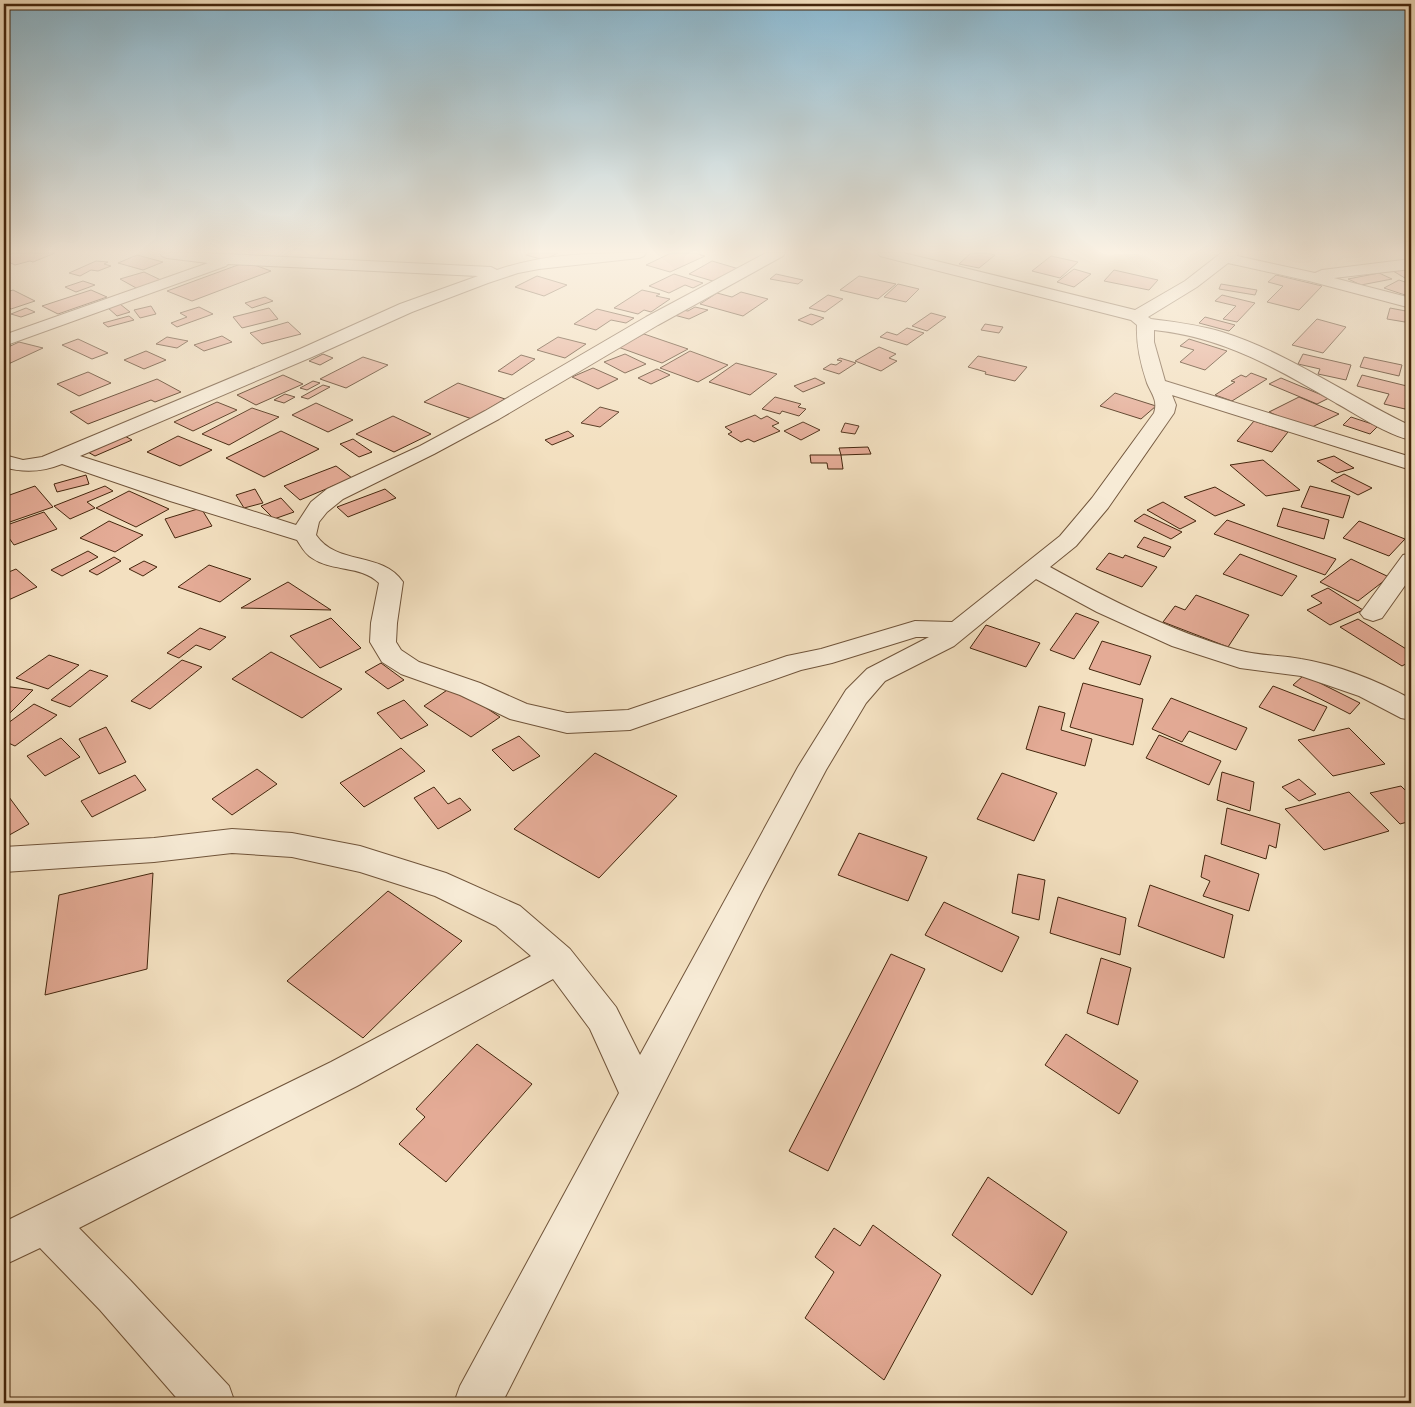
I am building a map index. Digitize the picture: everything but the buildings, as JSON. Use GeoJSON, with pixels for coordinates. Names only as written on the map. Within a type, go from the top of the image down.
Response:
{"type":"FeatureCollection","features":[{"type":"Feature","properties":{"kind":"street"},"geometry":{"type":"LineString","coordinates":[[4,341],[66,319]]}},
{"type":"Feature","properties":{"kind":"street"},"geometry":{"type":"LineString","coordinates":[[4,461],[32,466],[62,456],[306,354],[383,319]]}},
{"type":"Feature","properties":{"kind":"street"},"geometry":{"type":"LineString","coordinates":[[305,535],[308,522],[325,500],[427,450],[492,415],[658,319]]}},
{"type":"Feature","properties":{"kind":"street"},"geometry":{"type":"LineString","coordinates":[[1137,319],[1206,333],[1236,343],[1269,358],[1352,405],[1411,434]]}},
{"type":"Feature","properties":{"kind":"street"},"geometry":{"type":"LineString","coordinates":[[477,1403],[752,877],[813,767],[856,697],[876,674],[945,640],[1068,541],[1100,503],[1164,413],[1166,405],[1157,384],[1145,342],[1142,320]]}},
{"type":"Feature","properties":{"kind":"street"},"geometry":{"type":"LineString","coordinates":[[1157,384],[1411,464]]}},
{"type":"Feature","properties":{"kind":"street"},"geometry":{"type":"LineString","coordinates":[[62,456],[178,496],[305,535],[312,546],[324,555],[371,567],[385,575],[391,582],[384,623],[384,642],[391,656],[410,668],[470,689],[520,712],[567,723],[630,720],[787,665],[823,657],[879,638],[915,629],[958,630]]}},
{"type":"Feature","properties":{"kind":"street"},"geometry":{"type":"LineString","coordinates":[[1373,613],[1411,560]]}},
{"type":"Feature","properties":{"kind":"street"},"geometry":{"type":"LineString","coordinates":[[1034,569],[1115,611],[1182,639],[1231,657],[1261,664],[1300,667],[1348,682],[1393,700],[1411,711]]}},
{"type":"Feature","properties":{"kind":"street"},"geometry":{"type":"LineString","coordinates":[[4,858],[40,858],[154,850],[232,841],[292,845],[360,860],[446,886],[508,916],[558,959],[603,1018],[639,1093]]}},
{"type":"Feature","properties":{"kind":"street"},"geometry":{"type":"LineString","coordinates":[[4,1244],[344,1074],[558,959]]}},
{"type":"Feature","properties":{"kind":"street"},"geometry":{"type":"LineString","coordinates":[[45,1224],[115,1295],[212,1403]]}}]}
